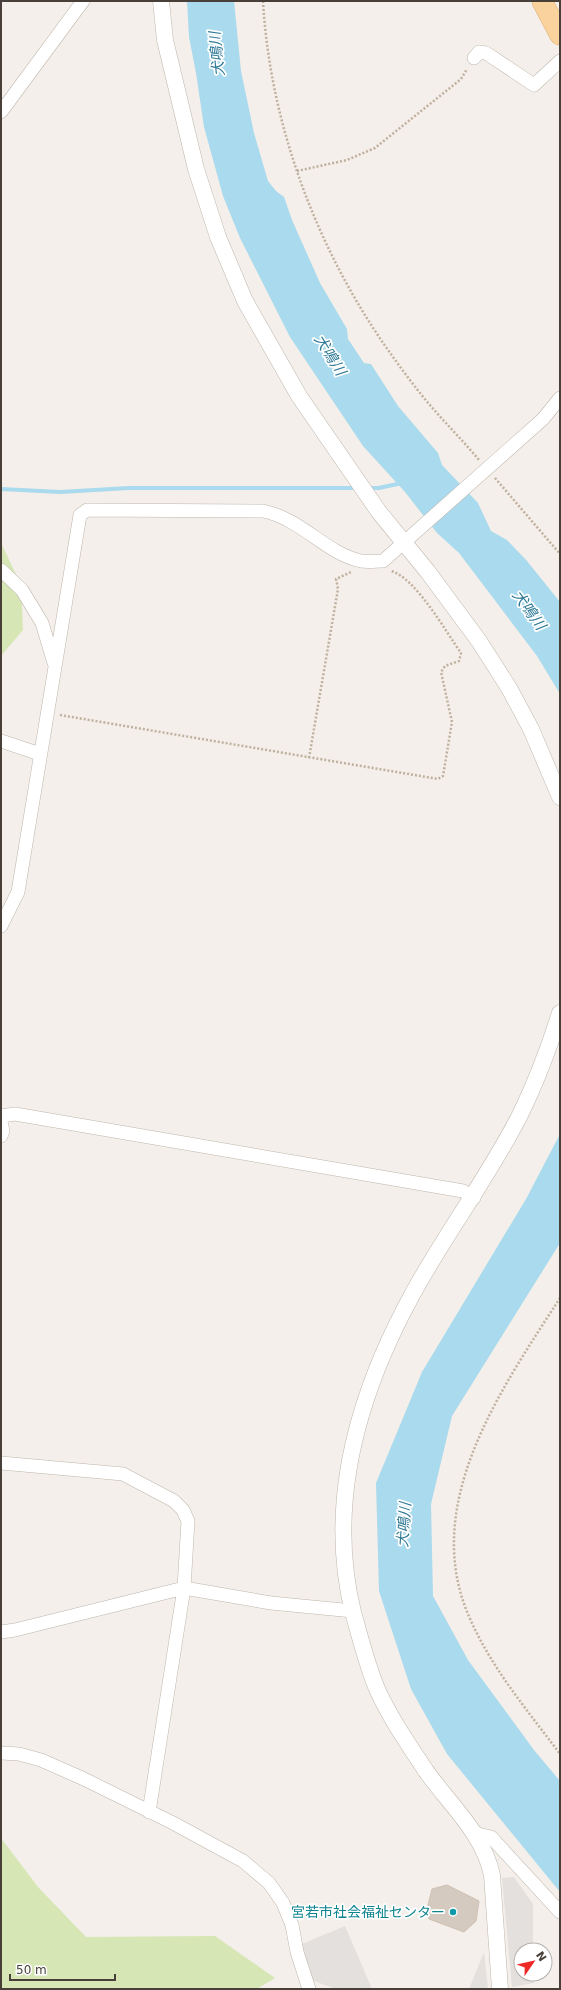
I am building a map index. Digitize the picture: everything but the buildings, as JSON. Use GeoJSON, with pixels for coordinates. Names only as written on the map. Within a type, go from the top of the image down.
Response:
{"type":"FeatureCollection","features":[{"type":"Feature","properties":{"kind":"main road"},"geometry":{"type":"LineString","coordinates":[[542,1],[560,35]]}},
{"type":"Feature","properties":{"kind":"street"},"geometry":{"type":"LineString","coordinates":[[1,112],[83,1]]}},
{"type":"Feature","properties":{"kind":"street"},"geometry":{"type":"LineString","coordinates":[[161,1],[165,40],[196,169],[218,237],[245,301],[299,396],[379,512],[428,572],[479,641],[509,688],[531,729],[560,797]]}},
{"type":"Feature","properties":{"kind":"street"},"geometry":{"type":"LineString","coordinates":[[474,58],[479,52],[486,53],[534,85],[560,61]]}},
{"type":"Feature","properties":{"kind":"street"},"geometry":{"type":"LineString","coordinates":[[1,926],[18,892],[80,515],[87,510],[262,511],[287,519],[344,555],[362,561],[383,561],[544,420],[560,398]]}},
{"type":"Feature","properties":{"kind":"street"},"geometry":{"type":"LineString","coordinates":[[1,570],[22,590],[42,623],[55,666]]}},
{"type":"Feature","properties":{"kind":"street"},"geometry":{"type":"LineString","coordinates":[[1,741],[40,754]]}},
{"type":"Feature","properties":{"kind":"street"},"geometry":{"type":"LineString","coordinates":[[500,1989],[492,1875],[484,1848],[428,1773],[396,1725],[377,1689],[353,1611],[346,1579],[342,1516],[348,1468],[367,1396],[386,1348],[412,1295],[474,1198],[520,1116],[542,1066],[560,1013]]}},
{"type":"Feature","properties":{"kind":"street"},"geometry":{"type":"LineString","coordinates":[[1,1116],[15,1114],[297,1162],[463,1191],[474,1198]]}},
{"type":"Feature","properties":{"kind":"street"},"geometry":{"type":"LineString","coordinates":[[1,1122],[3,1131],[1,1136]]}},
{"type":"Feature","properties":{"kind":"street"},"geometry":{"type":"LineString","coordinates":[[1,1463],[123,1474],[174,1501],[183,1510],[188,1520],[184,1588],[149,1812]]}},
{"type":"Feature","properties":{"kind":"street"},"geometry":{"type":"LineString","coordinates":[[1,1632],[15,1630],[184,1588],[271,1603],[353,1611]]}},
{"type":"Feature","properties":{"kind":"street"},"geometry":{"type":"LineString","coordinates":[[1,1753],[19,1754],[41,1760],[84,1779],[243,1861],[269,1883],[284,1903],[309,1989]]}},
{"type":"Feature","properties":{"kind":"street"},"geometry":{"type":"LineString","coordinates":[[474,1833],[491,1837],[560,1912]]}},
{"type":"Feature","properties":{"kind":"path"},"geometry":{"type":"LineString","coordinates":[[263,1],[267,43],[281,112],[297,171],[319,228],[336,261],[380,336],[435,411],[560,554]]}},
{"type":"Feature","properties":{"kind":"path"},"geometry":{"type":"LineString","coordinates":[[297,171],[347,160],[375,148],[461,79],[474,58]]}},
{"type":"Feature","properties":{"kind":"path"},"geometry":{"type":"LineString","coordinates":[[47,713],[438,779],[443,776],[452,722],[441,672],[445,666],[459,661],[461,653],[427,603],[403,577],[388,570]]}},
{"type":"Feature","properties":{"kind":"path"},"geometry":{"type":"LineString","coordinates":[[309,758],[338,589],[336,579],[350,572],[356,572]]}},
{"type":"Feature","properties":{"kind":"path"},"geometry":{"type":"LineString","coordinates":[[560,1298],[508,1382],[480,1434],[467,1469],[455,1512],[453,1544],[455,1570],[460,1591],[470,1620],[482,1644],[501,1675],[560,1754]]}},
{"type":"Feature","properties":{"kind":"green space"},"geometry":{"type":"Polygon","coordinates":[[[1,543],[21,585],[23,630],[1,656],[1,543]]]}},
{"type":"Feature","properties":{"kind":"green space"},"geometry":{"type":"Polygon","coordinates":[[[1,1838],[38,1887],[86,1937],[215,1936],[275,1978],[257,1989],[1,1989],[1,1838]]]}},
{"type":"Feature","properties":{"kind":"shaded area"},"geometry":{"type":"Polygon","coordinates":[[[514,1877],[533,1904],[533,1942],[513,1942],[513,1982],[534,1983],[512,1987],[502,1878],[514,1877]]]}},
{"type":"Feature","properties":{"kind":"shaded area"},"geometry":{"type":"Polygon","coordinates":[[[345,1926],[372,1989],[336,1989],[311,1980],[302,1944],[345,1926]]]}},
{"type":"Feature","properties":{"kind":"shaded area"},"geometry":{"type":"Polygon","coordinates":[[[484,1952],[488,1989],[469,1989],[484,1952]]]}},
{"type":"Feature","properties":{"kind":"water","name":"犬鳴川"},"geometry":{"type":"Polygon","coordinates":[[[187,1],[234,1],[241,71],[254,133],[268,181],[276,191],[284,197],[292,220],[320,283],[347,329],[348,339],[364,363],[371,364],[398,406],[438,453],[442,465],[478,503],[491,531],[507,540],[527,561],[560,602],[560,694],[537,656],[459,553],[437,533],[405,492],[363,446],[290,337],[240,238],[223,196],[204,127],[189,37],[187,1]]]}},
{"type":"Feature","properties":{"kind":"water","name":"犬鳴川"},"geometry":{"type":"Polygon","coordinates":[[[560,1134],[560,1243],[452,1416],[431,1504],[433,1596],[468,1660],[534,1750],[560,1781],[560,1892],[447,1754],[411,1689],[379,1591],[376,1483],[422,1372],[526,1199],[560,1134]]]}},
{"type":"Feature","properties":{"kind":"waterway"},"geometry":{"type":"LineString","coordinates":[[367,488],[379,488],[402,483]]}},
{"type":"Feature","properties":{"kind":"waterway"},"geometry":{"type":"LineString","coordinates":[[1,489],[60,492],[129,488],[358,488]]}},
{"type":"Feature","properties":{"kind":"place","name":"宮若市社会福祉センター"},"geometry":{"type":"Point","coordinates":[453,1912]}}]}
